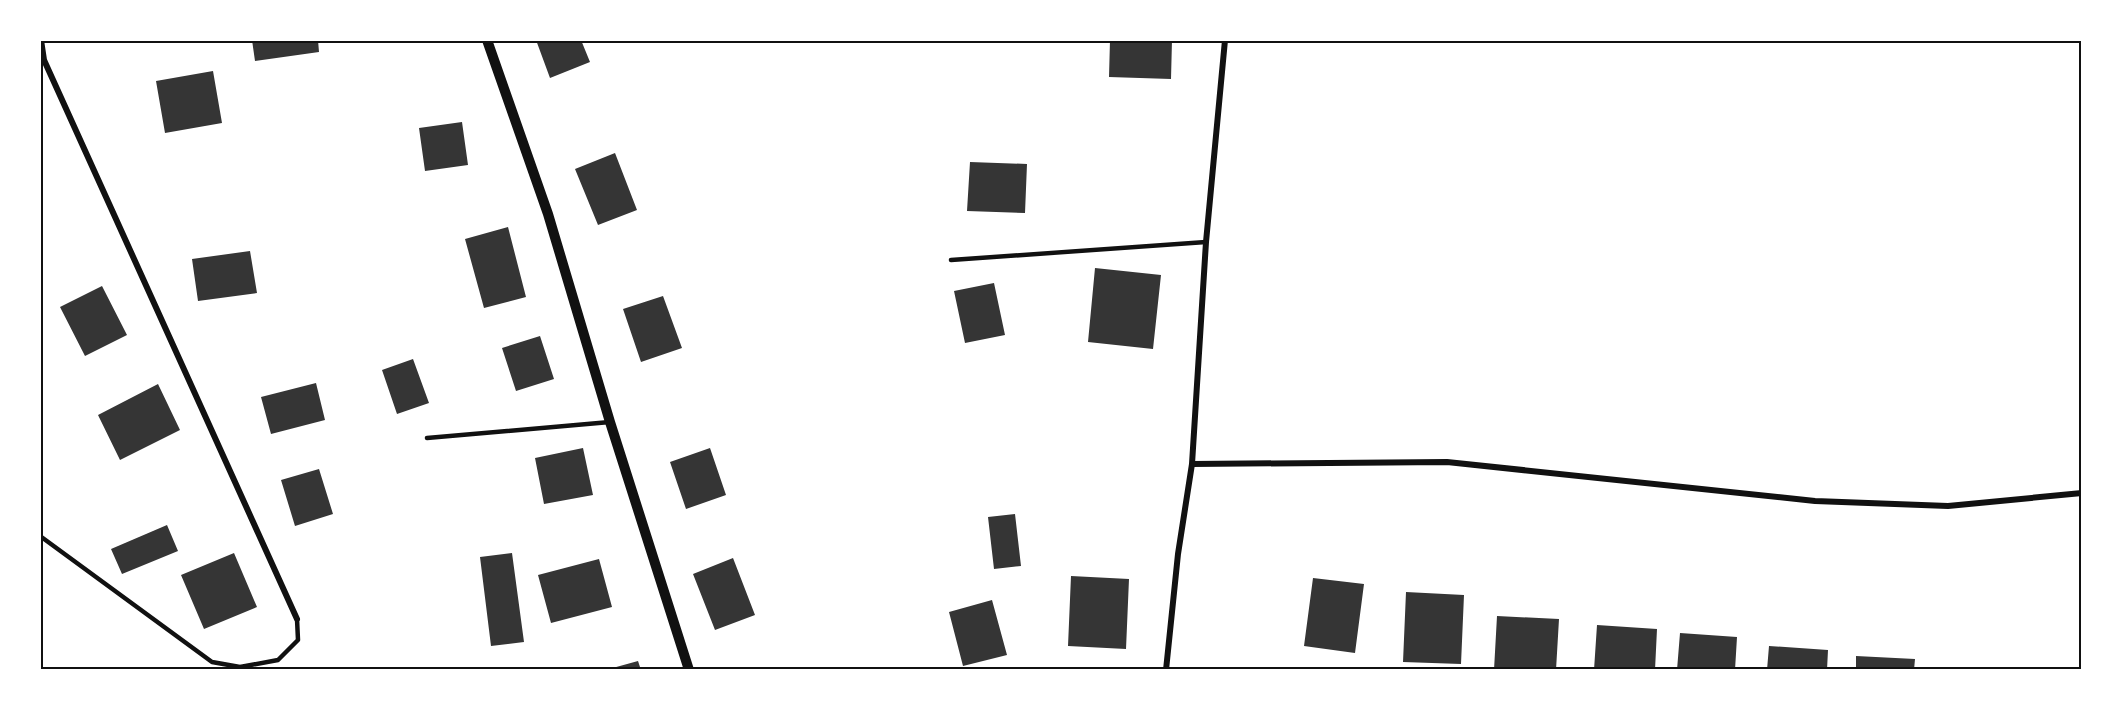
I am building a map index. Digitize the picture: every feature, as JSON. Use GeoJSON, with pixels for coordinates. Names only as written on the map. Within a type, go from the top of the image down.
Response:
{"type":"FeatureCollection","features":[{"type":"Feature","properties":{"kind":"street"},"geometry":{"type":"LineString","coordinates":[[41,40],[44,60],[297,619]]}},
{"type":"Feature","properties":{"kind":"street"},"geometry":{"type":"LineString","coordinates":[[487,40],[548,214],[610,422],[689,669]]}},
{"type":"Feature","properties":{"kind":"street"},"geometry":{"type":"LineString","coordinates":[[1166,669],[1178,554],[1192,464],[1206,242],[1225,40]]}},
{"type":"Feature","properties":{"kind":"street"},"geometry":{"type":"LineString","coordinates":[[1192,464],[1446,462],[1815,501],[1948,506],[2082,493]]}},
{"type":"Feature","properties":{"kind":"lane"},"geometry":{"type":"LineString","coordinates":[[951,260],[1206,242]]}},
{"type":"Feature","properties":{"kind":"lane"},"geometry":{"type":"LineString","coordinates":[[427,438],[610,422]]}},
{"type":"Feature","properties":{"kind":"lane"},"geometry":{"type":"LineString","coordinates":[[40,536],[212,662],[240,667],[278,660],[298,640],[297,619]]}},
{"type":"Feature","properties":{"kind":"building"},"geometry":{"type":"Polygon","coordinates":[[[252,40],[318,40],[319,52],[255,61],[252,40]]]}},
{"type":"Feature","properties":{"kind":"building"},"geometry":{"type":"Polygon","coordinates":[[[536,40],[581,40],[590,62],[550,78],[536,40]]]}},
{"type":"Feature","properties":{"kind":"building"},"geometry":{"type":"Polygon","coordinates":[[[1110,40],[1172,40],[1171,79],[1109,77],[1110,40]]]}},
{"type":"Feature","properties":{"kind":"building"},"geometry":{"type":"Polygon","coordinates":[[[213,71],[222,123],[165,133],[156,81],[213,71]]]}},
{"type":"Feature","properties":{"kind":"building"},"geometry":{"type":"Polygon","coordinates":[[[462,122],[468,165],[425,171],[419,128],[462,122]]]}},
{"type":"Feature","properties":{"kind":"building"},"geometry":{"type":"Polygon","coordinates":[[[615,153],[637,210],[598,225],[575,169],[615,153]]]}},
{"type":"Feature","properties":{"kind":"building"},"geometry":{"type":"Polygon","coordinates":[[[970,162],[1027,164],[1025,213],[967,211],[970,162]]]}},
{"type":"Feature","properties":{"kind":"building"},"geometry":{"type":"Polygon","coordinates":[[[508,227],[526,297],[484,308],[465,239],[508,227]]]}},
{"type":"Feature","properties":{"kind":"building"},"geometry":{"type":"Polygon","coordinates":[[[250,251],[257,293],[198,301],[192,259],[250,251]]]}},
{"type":"Feature","properties":{"kind":"building"},"geometry":{"type":"Polygon","coordinates":[[[1095,268],[1161,275],[1153,349],[1088,342],[1095,268]]]}},
{"type":"Feature","properties":{"kind":"building"},"geometry":{"type":"Polygon","coordinates":[[[994,283],[1005,335],[965,343],[954,291],[994,283]]]}},
{"type":"Feature","properties":{"kind":"building"},"geometry":{"type":"Polygon","coordinates":[[[102,286],[127,335],[85,356],[60,307],[102,286]]]}},
{"type":"Feature","properties":{"kind":"building"},"geometry":{"type":"Polygon","coordinates":[[[663,296],[682,348],[641,362],[623,309],[663,296]]]}},
{"type":"Feature","properties":{"kind":"building"},"geometry":{"type":"Polygon","coordinates":[[[540,336],[554,379],[516,391],[502,348],[540,336]]]}},
{"type":"Feature","properties":{"kind":"building"},"geometry":{"type":"Polygon","coordinates":[[[413,359],[429,403],[397,414],[382,370],[413,359]]]}},
{"type":"Feature","properties":{"kind":"building"},"geometry":{"type":"Polygon","coordinates":[[[316,383],[325,420],[271,434],[261,397],[316,383]]]}},
{"type":"Feature","properties":{"kind":"building"},"geometry":{"type":"Polygon","coordinates":[[[158,384],[180,430],[120,460],[98,415],[158,384]]]}},
{"type":"Feature","properties":{"kind":"building"},"geometry":{"type":"Polygon","coordinates":[[[583,448],[593,495],[544,504],[535,458],[583,448]]]}},
{"type":"Feature","properties":{"kind":"building"},"geometry":{"type":"Polygon","coordinates":[[[710,448],[726,495],[686,509],[670,462],[710,448]]]}},
{"type":"Feature","properties":{"kind":"building"},"geometry":{"type":"Polygon","coordinates":[[[319,469],[333,514],[295,526],[281,480],[319,469]]]}},
{"type":"Feature","properties":{"kind":"building"},"geometry":{"type":"Polygon","coordinates":[[[1015,514],[1021,566],[994,569],[988,517],[1015,514]]]}},
{"type":"Feature","properties":{"kind":"building"},"geometry":{"type":"Polygon","coordinates":[[[167,525],[178,551],[122,574],[111,549],[167,525]]]}},
{"type":"Feature","properties":{"kind":"building"},"geometry":{"type":"Polygon","coordinates":[[[234,553],[257,607],[204,629],[181,575],[234,553]]]}},
{"type":"Feature","properties":{"kind":"building"},"geometry":{"type":"Polygon","coordinates":[[[512,553],[524,642],[491,646],[480,557],[512,553]]]}},
{"type":"Feature","properties":{"kind":"building"},"geometry":{"type":"Polygon","coordinates":[[[733,558],[755,615],[715,630],[693,574],[733,558]]]}},
{"type":"Feature","properties":{"kind":"building"},"geometry":{"type":"Polygon","coordinates":[[[599,559],[612,607],[551,623],[538,575],[599,559]]]}},
{"type":"Feature","properties":{"kind":"building"},"geometry":{"type":"Polygon","coordinates":[[[1071,576],[1129,579],[1126,649],[1068,646],[1071,576]]]}},
{"type":"Feature","properties":{"kind":"building"},"geometry":{"type":"Polygon","coordinates":[[[1313,578],[1364,584],[1355,653],[1304,646],[1313,578]]]}},
{"type":"Feature","properties":{"kind":"building"},"geometry":{"type":"Polygon","coordinates":[[[1406,592],[1464,595],[1461,664],[1403,662],[1406,592]]]}},
{"type":"Feature","properties":{"kind":"building"},"geometry":{"type":"Polygon","coordinates":[[[992,600],[1007,655],[963,666],[949,612],[992,600]]]}},
{"type":"Feature","properties":{"kind":"building"},"geometry":{"type":"Polygon","coordinates":[[[1497,616],[1559,619],[1556,670],[1494,670],[1497,616]]]}},
{"type":"Feature","properties":{"kind":"building"},"geometry":{"type":"Polygon","coordinates":[[[1597,625],[1657,629],[1655,670],[1594,670],[1597,625]]]}},
{"type":"Feature","properties":{"kind":"building"},"geometry":{"type":"Polygon","coordinates":[[[1680,633],[1737,637],[1735,670],[1677,670],[1680,633]]]}},
{"type":"Feature","properties":{"kind":"building"},"geometry":{"type":"Polygon","coordinates":[[[1769,646],[1828,650],[1827,670],[1767,670],[1769,646]]]}},
{"type":"Feature","properties":{"kind":"building"},"geometry":{"type":"Polygon","coordinates":[[[1856,656],[1915,659],[1914,670],[1856,670],[1856,656]]]}},
{"type":"Feature","properties":{"kind":"building"},"geometry":{"type":"Polygon","coordinates":[[[638,661],[641,670],[609,670],[609,669],[638,661]]]}}]}
